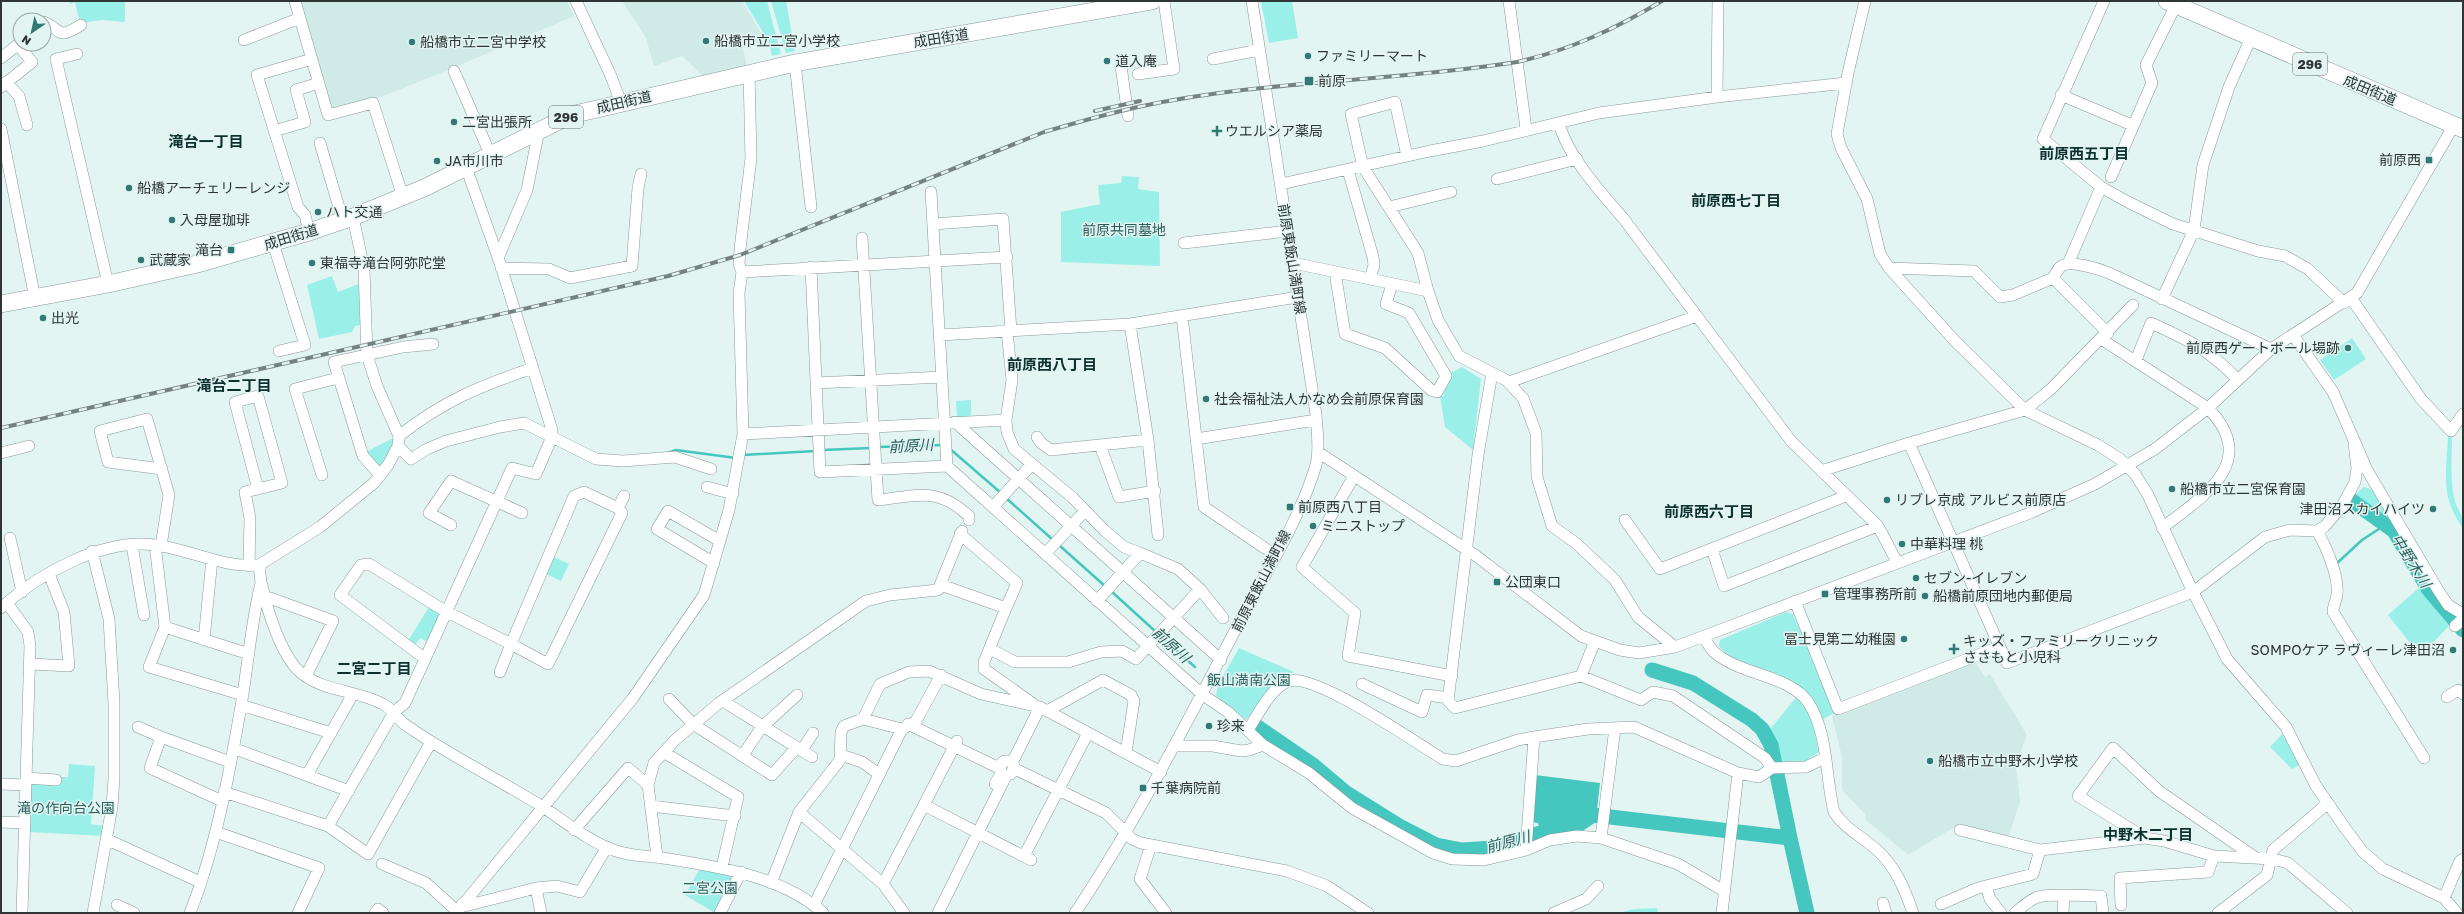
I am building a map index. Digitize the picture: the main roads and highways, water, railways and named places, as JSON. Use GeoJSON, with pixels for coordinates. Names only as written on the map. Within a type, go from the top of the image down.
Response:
{"type":"FeatureCollection","features":[{"type":"Feature","properties":{"kind":"highway","name":"成田街道"},"geometry":{"type":"LineString","coordinates":[[1,304],[108,284],[197,264],[309,232],[348,219],[403,197],[571,115],[795,63],[1117,4],[1152,1]]}},
{"type":"Feature","properties":{"kind":"highway","name":"成田街道"},"geometry":{"type":"LineString","coordinates":[[2171,3],[2459,127]]}},
{"type":"Feature","properties":{"kind":"waterway","name":"前原川"},"geometry":{"type":"LineString","coordinates":[[878,447],[943,445]]}},
{"type":"Feature","properties":{"kind":"waterway","name":"前原川"},"geometry":{"type":"LineString","coordinates":[[822,450],[871,448]]}},
{"type":"Feature","properties":{"kind":"waterway","name":"前原川"},"geometry":{"type":"LineString","coordinates":[[949,448],[1001,493]]}},
{"type":"Feature","properties":{"kind":"waterway","name":"前原川"},"geometry":{"type":"LineString","coordinates":[[668,453],[676,450],[736,458]]}},
{"type":"Feature","properties":{"kind":"waterway","name":"前原川"},"geometry":{"type":"LineString","coordinates":[[743,455],[815,451]]}},
{"type":"Feature","properties":{"kind":"waterway","name":"前原川"},"geometry":{"type":"LineString","coordinates":[[1006,498],[1053,540]]}},
{"type":"Feature","properties":{"kind":"waterway","name":"中野木川"},"geometry":{"type":"LineString","coordinates":[[2351,500],[2394,531],[2429,590],[2463,630]]}},
{"type":"Feature","properties":{"kind":"waterway"},"geometry":{"type":"LineString","coordinates":[[2335,565],[2362,540],[2385,525]]}},
{"type":"Feature","properties":{"kind":"waterway","name":"前原川"},"geometry":{"type":"LineString","coordinates":[[1059,545],[1106,587]]}},
{"type":"Feature","properties":{"kind":"waterway","name":"前原川"},"geometry":{"type":"LineString","coordinates":[[1111,591],[1156,632]]}},
{"type":"Feature","properties":{"kind":"waterway","name":"前原川"},"geometry":{"type":"LineString","coordinates":[[1161,637],[1195,667]]}},
{"type":"Feature","properties":{"kind":"waterway","name":"前原川"},"geometry":{"type":"LineString","coordinates":[[1652,670],[1693,683],[1752,720],[1762,729],[1771,745],[1790,838]]}},
{"type":"Feature","properties":{"kind":"waterway","name":"前原川"},"geometry":{"type":"LineString","coordinates":[[1256,726],[1313,765],[1345,792],[1401,827],[1436,845],[1462,850],[1493,848],[1550,830],[1575,827],[1593,815],[1790,838],[1807,913]]}},
{"type":"Feature","properties":{"kind":"railway"},"geometry":{"type":"LineString","coordinates":[[1,428],[668,276],[740,255],[1044,132],[1102,116],[1138,107],[1232,91],[1422,74],[1517,62],[1537,57],[1592,38],[1627,21],[1662,1]]}},
{"type":"Feature","properties":{"kind":"railway"},"geometry":{"type":"LineString","coordinates":[[1095,111],[1140,101]]}},
{"type":"Feature","properties":{"kind":"place","name":"船橋市立二宮小学校"},"geometry":{"type":"Point","coordinates":[706,41]}},
{"type":"Feature","properties":{"kind":"place","name":"船橋市立二宮中学校"},"geometry":{"type":"Point","coordinates":[412,42]}},
{"type":"Feature","properties":{"kind":"place","name":"ファミリーマート"},"geometry":{"type":"Point","coordinates":[1308,56]}},
{"type":"Feature","properties":{"kind":"place","name":"道入庵"},"geometry":{"type":"Point","coordinates":[1107,61]}},
{"type":"Feature","properties":{"kind":"place","name":"前原"},"geometry":{"type":"Point","coordinates":[1309,81]}},
{"type":"Feature","properties":{"kind":"place","name":"二宮出張所"},"geometry":{"type":"Point","coordinates":[454,122]}},
{"type":"Feature","properties":{"kind":"place","name":"ウエルシア薬局"},"geometry":{"type":"Point","coordinates":[1217,131]}},
{"type":"Feature","properties":{"kind":"place","name":"前原西"},"geometry":{"type":"Point","coordinates":[2429,160]}},
{"type":"Feature","properties":{"kind":"place","name":"JA市川市"},"geometry":{"type":"Point","coordinates":[437,161]}},
{"type":"Feature","properties":{"kind":"place","name":"船橋アーチェリーレンジ"},"geometry":{"type":"Point","coordinates":[129,188]}},
{"type":"Feature","properties":{"kind":"place","name":"ハト交通"},"geometry":{"type":"Point","coordinates":[318,212]}},
{"type":"Feature","properties":{"kind":"place","name":"入母屋珈琲"},"geometry":{"type":"Point","coordinates":[172,220]}},
{"type":"Feature","properties":{"kind":"place","name":"滝台"},"geometry":{"type":"Point","coordinates":[231,250]}},
{"type":"Feature","properties":{"kind":"place","name":"武蔵家"},"geometry":{"type":"Point","coordinates":[141,260]}},
{"type":"Feature","properties":{"kind":"place","name":"東福寺滝台阿弥陀堂"},"geometry":{"type":"Point","coordinates":[312,263]}},
{"type":"Feature","properties":{"kind":"place","name":"出光"},"geometry":{"type":"Point","coordinates":[43,318]}},
{"type":"Feature","properties":{"kind":"place","name":"前原西ゲートボール場跡"},"geometry":{"type":"Point","coordinates":[2348,348]}},
{"type":"Feature","properties":{"kind":"place","name":"社会福祉法人かなめ会前原保育園"},"geometry":{"type":"Point","coordinates":[1206,399]}},
{"type":"Feature","properties":{"kind":"place","name":"船橋市立二宮保育園"},"geometry":{"type":"Point","coordinates":[2172,489]}},
{"type":"Feature","properties":{"kind":"place","name":"リブレ京成 アルビス前原店"},"geometry":{"type":"Point","coordinates":[1887,500]}},
{"type":"Feature","properties":{"kind":"place","name":"前原西八丁目"},"geometry":{"type":"Point","coordinates":[1290,507]}},
{"type":"Feature","properties":{"kind":"place","name":"津田沼スカイハイツ"},"geometry":{"type":"Point","coordinates":[2433,509]}},
{"type":"Feature","properties":{"kind":"place","name":"ミニストップ"},"geometry":{"type":"Point","coordinates":[1313,526]}},
{"type":"Feature","properties":{"kind":"place","name":"中華料理 桃"},"geometry":{"type":"Point","coordinates":[1902,544]}},
{"type":"Feature","properties":{"kind":"place","name":"セブン-イレブン"},"geometry":{"type":"Point","coordinates":[1916,578]}},
{"type":"Feature","properties":{"kind":"place","name":"公団東口"},"geometry":{"type":"Point","coordinates":[1497,582]}},
{"type":"Feature","properties":{"kind":"place","name":"管理事務所前"},"geometry":{"type":"Point","coordinates":[1825,594]}},
{"type":"Feature","properties":{"kind":"place","name":"船橋前原団地内郵便局"},"geometry":{"type":"Point","coordinates":[1925,596]}},
{"type":"Feature","properties":{"kind":"place","name":"冨士見第二幼稚園"},"geometry":{"type":"Point","coordinates":[1904,639]}},
{"type":"Feature","properties":{"kind":"place","name":"キッズ・ファミリークリニック ささもと小児科"},"geometry":{"type":"Point","coordinates":[1954,649]}},
{"type":"Feature","properties":{"kind":"place","name":"SOMPOケア ラヴィーレ津田沼"},"geometry":{"type":"Point","coordinates":[2453,650]}},
{"type":"Feature","properties":{"kind":"place","name":"珍来"},"geometry":{"type":"Point","coordinates":[1209,726]}},
{"type":"Feature","properties":{"kind":"place","name":"船橋市立中野木小学校"},"geometry":{"type":"Point","coordinates":[1930,761]}},
{"type":"Feature","properties":{"kind":"place","name":"千葉病院前"},"geometry":{"type":"Point","coordinates":[1143,788]}},
{"type":"Feature","properties":{"kind":"district","name":"滝台一丁目"},"geometry":{"type":"Point","coordinates":[206,142]}},
{"type":"Feature","properties":{"kind":"district","name":"前原西五丁目"},"geometry":{"type":"Point","coordinates":[2084,154]}},
{"type":"Feature","properties":{"kind":"district","name":"前原西七丁目"},"geometry":{"type":"Point","coordinates":[1736,201]}},
{"type":"Feature","properties":{"kind":"district","name":"前原西八丁目"},"geometry":{"type":"Point","coordinates":[1052,365]}},
{"type":"Feature","properties":{"kind":"district","name":"滝台二丁目"},"geometry":{"type":"Point","coordinates":[234,386]}},
{"type":"Feature","properties":{"kind":"district","name":"前原西六丁目"},"geometry":{"type":"Point","coordinates":[1709,512]}},
{"type":"Feature","properties":{"kind":"district","name":"二宮二丁目"},"geometry":{"type":"Point","coordinates":[374,669]}},
{"type":"Feature","properties":{"kind":"district","name":"中野木二丁目"},"geometry":{"type":"Point","coordinates":[2148,835]}},
{"type":"Feature","properties":{"kind":"park label","name":"前原共同墓地"},"geometry":{"type":"Point","coordinates":[1124,230]}},
{"type":"Feature","properties":{"kind":"park label","name":"飯山満南公園"},"geometry":{"type":"Point","coordinates":[1249,680]}},
{"type":"Feature","properties":{"kind":"park label","name":"滝の作向台公園"},"geometry":{"type":"Point","coordinates":[66,808]}},
{"type":"Feature","properties":{"kind":"park label","name":"二宮公園"},"geometry":{"type":"Point","coordinates":[710,888]}}]}
